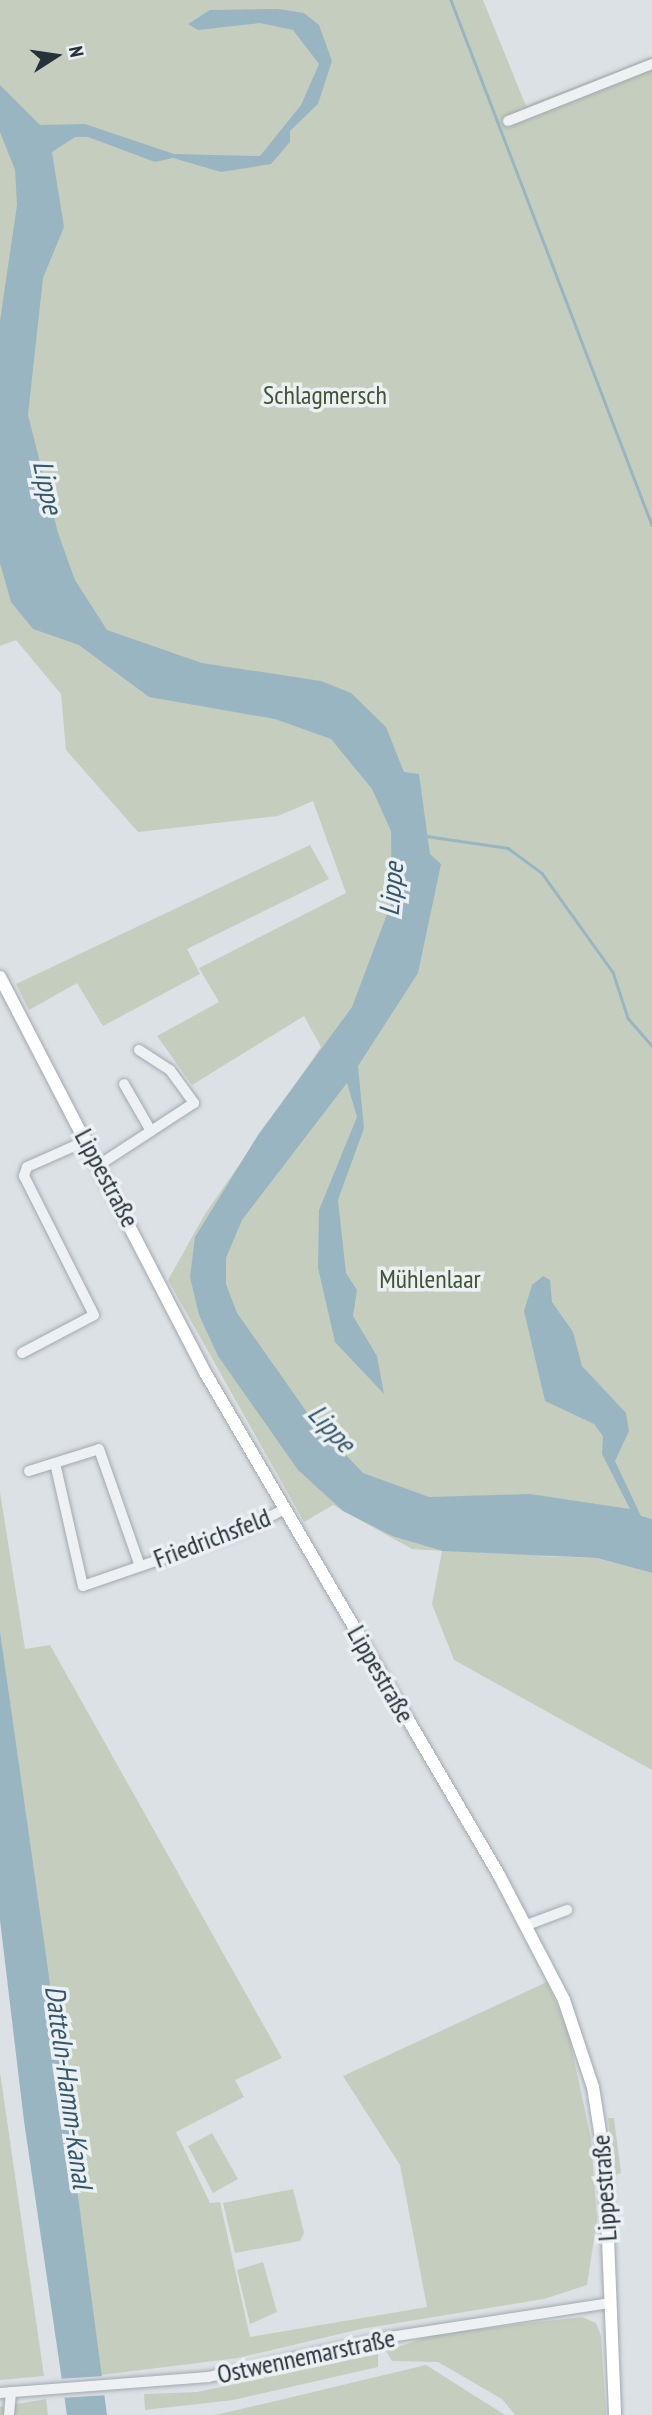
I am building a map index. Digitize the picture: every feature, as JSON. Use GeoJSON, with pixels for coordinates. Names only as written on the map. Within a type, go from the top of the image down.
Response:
{"type":"FeatureCollection","features":[{"type":"Feature","properties":{"kind":"main road","name":"Lippestraße"},"geometry":{"type":"LineString","coordinates":[[0,977],[102,1163],[206,1374],[527,1925],[572,2020],[593,2087],[608,2200],[615,2415]]}},
{"type":"Feature","properties":{"kind":"street"},"geometry":{"type":"LineString","coordinates":[[508,121],[652,64]]}},
{"type":"Feature","properties":{"kind":"street"},"geometry":{"type":"LineString","coordinates":[[102,1163],[194,1102],[170,1070],[139,1050]]}},
{"type":"Feature","properties":{"kind":"street"},"geometry":{"type":"LineString","coordinates":[[124,1084],[151,1130]]}},
{"type":"Feature","properties":{"kind":"street"},"geometry":{"type":"LineString","coordinates":[[22,1353],[93,1315],[24,1176],[27,1167],[88,1140]]}},
{"type":"Feature","properties":{"kind":"street","name":"Friedrichsfeld"},"geometry":{"type":"LineString","coordinates":[[29,1471],[99,1449],[139,1566]]}},
{"type":"Feature","properties":{"kind":"street","name":"Friedrichsfeld"},"geometry":{"type":"LineString","coordinates":[[55,1463],[83,1586],[243,1531],[285,1509]]}},
{"type":"Feature","properties":{"kind":"street"},"geometry":{"type":"LineString","coordinates":[[527,1925],[567,1910]]}},
{"type":"Feature","properties":{"kind":"street","name":"Ostwennemarstraße"},"geometry":{"type":"LineString","coordinates":[[6,2393],[208,2377],[390,2337],[610,2302]]}},
{"type":"Feature","properties":{"kind":"street"},"geometry":{"type":"LineString","coordinates":[[6,2393],[9,2415]]}},
{"type":"Feature","properties":{"kind":"green space"},"geometry":{"type":"Polygon","coordinates":[[[0,0],[483,0],[526,106],[652,57],[652,1566],[612,1554],[535,1556],[597,1558],[652,1573],[652,1770],[454,1660],[432,1604],[442,1551],[412,1549],[333,1505],[304,1522],[168,1280],[205,1214],[321,1047],[304,1016],[192,1085],[157,1036],[219,1002],[199,968],[346,893],[313,801],[278,816],[138,832],[66,750],[61,694],[16,640],[0,646],[0,0]]]}},
{"type":"Feature","properties":{"kind":"green space"},"geometry":{"type":"Polygon","coordinates":[[[310,845],[329,879],[187,949],[200,974],[103,1026],[77,983],[29,1010],[16,984],[310,845]]]}},
{"type":"Feature","properties":{"kind":"green space"},"geometry":{"type":"Polygon","coordinates":[[[0,1492],[25,1649],[50,1645],[282,2058],[235,2080],[244,2097],[176,2132],[210,2203],[220,2202],[250,2337],[427,2307],[400,2165],[343,2076],[547,1982],[568,2031],[591,2139],[597,2220],[587,2285],[544,2299],[361,2329],[238,2358],[101,2375],[0,1631],[0,1492]]]}},
{"type":"Feature","properties":{"kind":"green space"},"geometry":{"type":"Polygon","coordinates":[[[0,2072],[44,2376],[0,2380],[0,2072]]]}},
{"type":"Feature","properties":{"kind":"green space"},"geometry":{"type":"Polygon","coordinates":[[[608,2118],[614,2118],[621,2173],[615,2175],[608,2118]]]}},
{"type":"Feature","properties":{"kind":"green space"},"geometry":{"type":"Polygon","coordinates":[[[212,2133],[238,2179],[213,2193],[188,2146],[212,2133]]]}},
{"type":"Feature","properties":{"kind":"green space"},"geometry":{"type":"Polygon","coordinates":[[[293,2189],[304,2233],[300,2241],[235,2253],[223,2203],[293,2189]]]}},
{"type":"Feature","properties":{"kind":"green space"},"geometry":{"type":"Polygon","coordinates":[[[263,2262],[277,2312],[250,2324],[237,2270],[263,2262]]]}},
{"type":"Feature","properties":{"kind":"green space"},"geometry":{"type":"Polygon","coordinates":[[[582,2317],[596,2323],[601,2336],[606,2415],[515,2415],[502,2399],[438,2362],[392,2361],[386,2351],[436,2334],[582,2317]]]}},
{"type":"Feature","properties":{"kind":"green space"},"geometry":{"type":"Polygon","coordinates":[[[378,2354],[378,2367],[233,2400],[145,2410],[144,2394],[197,2392],[378,2354]]]}},
{"type":"Feature","properties":{"kind":"green space"},"geometry":{"type":"Polygon","coordinates":[[[426,2365],[505,2415],[215,2415],[263,2404],[426,2365]]]}},
{"type":"Feature","properties":{"kind":"green space"},"geometry":{"type":"Polygon","coordinates":[[[46,2399],[48,2415],[0,2415],[0,2407],[46,2399]]]}},
{"type":"Feature","properties":{"kind":"water"},"geometry":{"type":"Polygon","coordinates":[[[279,9],[304,13],[319,25],[332,61],[318,104],[290,131],[290,142],[271,164],[221,172],[173,158],[155,162],[88,137],[75,137],[52,152],[64,227],[43,278],[28,415],[58,533],[75,580],[107,630],[202,663],[321,681],[351,693],[386,727],[404,772],[419,774],[430,854],[441,864],[418,973],[358,1066],[364,1128],[338,1200],[346,1273],[357,1290],[353,1316],[377,1356],[384,1394],[335,1342],[318,1268],[319,1210],[357,1117],[347,1083],[242,1220],[226,1258],[226,1284],[237,1313],[311,1418],[363,1473],[429,1497],[530,1494],[630,1509],[602,1454],[603,1436],[594,1424],[545,1401],[524,1311],[532,1285],[543,1276],[550,1280],[552,1302],[573,1332],[582,1366],[626,1413],[629,1431],[615,1461],[641,1516],[652,1519],[652,1573],[597,1558],[443,1551],[392,1536],[343,1511],[298,1470],[218,1356],[199,1315],[190,1277],[195,1237],[258,1135],[352,1007],[392,901],[391,831],[372,789],[331,739],[275,719],[149,697],[79,645],[33,629],[11,602],[0,563],[0,321],[17,205],[15,170],[0,132],[0,85],[40,125],[85,124],[174,154],[260,156],[301,105],[319,64],[293,30],[260,23],[198,30],[188,24],[210,10],[279,9]]]}},
{"type":"Feature","properties":{"kind":"water"},"geometry":{"type":"Polygon","coordinates":[[[0,1631],[107,2415],[67,2415],[24,2121],[0,1920],[0,1631]]]}},
{"type":"Feature","properties":{"kind":"pier"},"geometry":{"type":"Polygon","coordinates":[[[105,2376],[108,2395],[60,2398],[57,2379],[105,2376]]]}},
{"type":"Feature","properties":{"kind":"waterway"},"geometry":{"type":"LineString","coordinates":[[451,0],[652,525]]}},
{"type":"Feature","properties":{"kind":"waterway"},"geometry":{"type":"LineString","coordinates":[[426,836],[508,848],[542,873],[613,972],[628,1018],[652,1046]]}},
{"type":"Feature","properties":{"kind":"park label","name":"Schlagmersch"},"geometry":{"type":"Point","coordinates":[325,395]}},
{"type":"Feature","properties":{"kind":"park label","name":"Mühlenlaar"},"geometry":{"type":"Point","coordinates":[430,1279]}},
{"type":"Feature","properties":{"kind":"water label","name":"Lippe"},"geometry":{"type":"Point","coordinates":[48,487]}},
{"type":"Feature","properties":{"kind":"water label","name":"Lippe"},"geometry":{"type":"Point","coordinates":[391,889]}},
{"type":"Feature","properties":{"kind":"water label","name":"Lippe"},"geometry":{"type":"Point","coordinates":[332,1428]}},
{"type":"Feature","properties":{"kind":"water label","name":"Datteln-Hamm-Kanal"},"geometry":{"type":"Point","coordinates":[69,2087]}}]}
